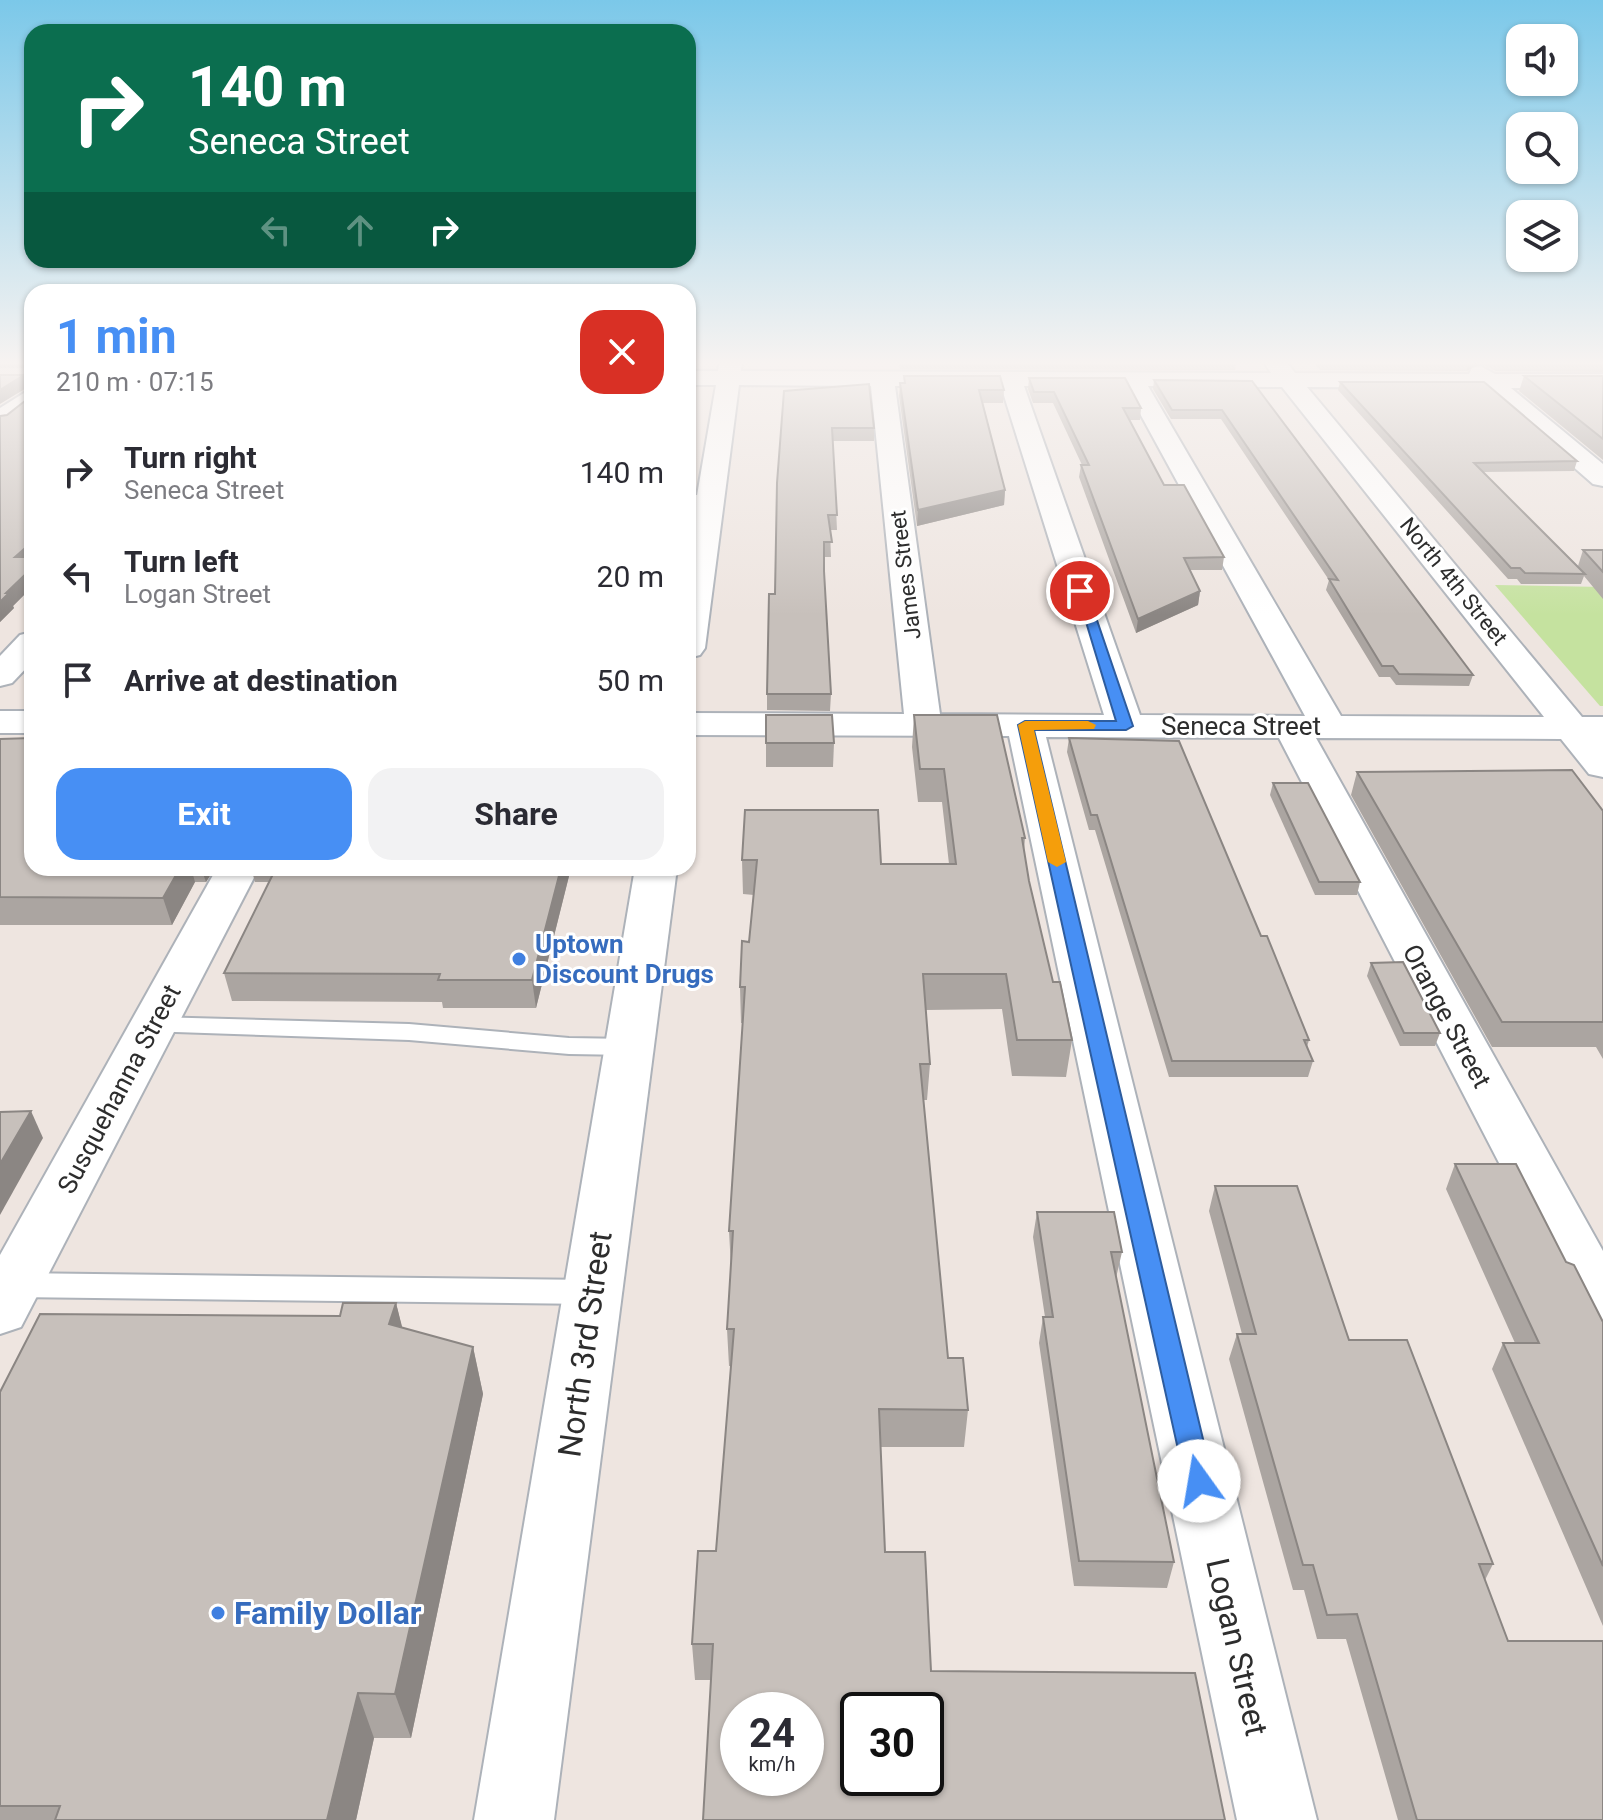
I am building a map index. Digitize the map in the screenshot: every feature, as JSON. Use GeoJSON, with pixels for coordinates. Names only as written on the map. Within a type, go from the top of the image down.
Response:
{"type":"FeatureCollection","features":[{"type":"Feature","properties":{"kind":"street"},"geometry":{"type":"LineString","coordinates":[[696,548],[700,499],[712,445]]}},
{"type":"Feature","properties":{"kind":"street","name":"James Street"},"geometry":{"type":"LineString","coordinates":[[890,445],[923,725]]}},
{"type":"Feature","properties":{"kind":"street"},"geometry":{"type":"LineString","coordinates":[[1032,445],[1126,726]]}},
{"type":"Feature","properties":{"kind":"street","name":"Orange Street"},"geometry":{"type":"LineString","coordinates":[[1166,445],[1603,1306]]}},
{"type":"Feature","properties":{"kind":"street","name":"North 4th Street"},"geometry":{"type":"LineString","coordinates":[[1346,445],[1587,728],[1603,766]]}},
{"type":"Feature","properties":{"kind":"street"},"geometry":{"type":"LineString","coordinates":[[1564,445],[1603,478]]}},
{"type":"Feature","properties":{"kind":"street"},"geometry":{"type":"LineString","coordinates":[[0,676],[24,650]]}},
{"type":"Feature","properties":{"kind":"street"},"geometry":{"type":"LineString","coordinates":[[0,722],[24,722]]}},
{"type":"Feature","properties":{"kind":"street","name":"Seneca Street"},"geometry":{"type":"LineString","coordinates":[[696,724],[1587,728]]}},
{"type":"Feature","properties":{"kind":"street","name":"Logan Street"},"geometry":{"type":"LineString","coordinates":[[1025,725],[1277,1820]]}},
{"type":"Feature","properties":{"kind":"street","name":"Susquehanna Street"},"geometry":{"type":"LineString","coordinates":[[6,1297],[234,876]]}},
{"type":"Feature","properties":{"kind":"street","name":"North 3rd Street"},"geometry":{"type":"LineString","coordinates":[[514,1820],[655,876]]}},
{"type":"Feature","properties":{"kind":"lane"},"geometry":{"type":"LineString","coordinates":[[155,1025],[409,1032],[491,1040],[629,1047]]}},
{"type":"Feature","properties":{"kind":"lane"},"geometry":{"type":"LineString","coordinates":[[6,1297],[428,1290],[593,1292]]}},
{"type":"Feature","properties":{"kind":"green space"},"geometry":{"type":"Polygon","coordinates":[[[1495,585],[1603,587],[1603,706],[1600,706],[1495,585]]]}},
{"type":"Feature","properties":{"kind":"building"},"geometry":{"type":"Polygon","coordinates":[[[0,445],[24,445],[24,549],[15,557],[24,557],[24,576],[0,602],[0,445]]]}},
{"type":"Feature","properties":{"kind":"building"},"geometry":{"type":"Polygon","coordinates":[[[780,445],[833,445],[837,515],[828,515],[832,542],[824,542],[831,694],[767,694],[769,594],[775,594],[780,445]]]}},
{"type":"Feature","properties":{"kind":"building"},"geometry":{"type":"Polygon","coordinates":[[[909,445],[993,445],[1005,490],[918,510],[909,445]]]}},
{"type":"Feature","properties":{"kind":"building"},"geometry":{"type":"Polygon","coordinates":[[[1079,445],[1143,445],[1164,485],[1184,485],[1224,557],[1184,558],[1200,591],[1138,619],[1081,465],[1089,465],[1079,445]]]}},
{"type":"Feature","properties":{"kind":"building"},"geometry":{"type":"Polygon","coordinates":[[[1246,445],[1300,445],[1473,675],[1399,674],[1393,666],[1382,666],[1329,579],[1338,580],[1246,445]]]}},
{"type":"Feature","properties":{"kind":"building"},"geometry":{"type":"Polygon","coordinates":[[[1398,445],[1558,445],[1577,461],[1474,463],[1585,574],[1525,573],[1520,568],[1511,568],[1398,445]]]}},
{"type":"Feature","properties":{"kind":"building"},"geometry":{"type":"Polygon","coordinates":[[[1583,550],[1603,550],[1603,572],[1583,550]]]}},
{"type":"Feature","properties":{"kind":"building"},"geometry":{"type":"Polygon","coordinates":[[[766,715],[832,715],[834,743],[766,743],[766,715]]]}},
{"type":"Feature","properties":{"kind":"building"},"geometry":{"type":"Polygon","coordinates":[[[914,715],[997,715],[1025,838],[1022,838],[1029,881],[1053,982],[1060,982],[1072,1040],[1017,1040],[1006,974],[923,974],[930,1064],[920,1064],[948,1358],[963,1358],[968,1410],[879,1409],[885,1552],[925,1552],[931,1671],[1195,1673],[1225,1820],[703,1820],[713,1644],[692,1644],[698,1551],[716,1551],[734,1329],[727,1329],[733,1231],[729,1231],[745,987],[740,987],[742,941],[749,942],[757,860],[742,860],[745,810],[878,810],[881,864],[956,864],[944,769],[920,769],[914,715]]]}},
{"type":"Feature","properties":{"kind":"building"},"geometry":{"type":"Polygon","coordinates":[[[24,738],[24,876],[175,876],[163,898],[0,897],[0,739],[24,738]]]}},
{"type":"Feature","properties":{"kind":"building"},"geometry":{"type":"Polygon","coordinates":[[[1069,738],[1179,741],[1261,936],[1267,936],[1309,1040],[1304,1040],[1313,1061],[1172,1061],[1097,815],[1091,815],[1069,738]]]}},
{"type":"Feature","properties":{"kind":"building"},"geometry":{"type":"Polygon","coordinates":[[[1572,770],[1603,811],[1603,1022],[1502,1022],[1357,772],[1572,770]]]}},
{"type":"Feature","properties":{"kind":"building"},"geometry":{"type":"Polygon","coordinates":[[[1273,783],[1308,783],[1360,882],[1319,882],[1273,783]]]}},
{"type":"Feature","properties":{"kind":"building"},"geometry":{"type":"Polygon","coordinates":[[[272,876],[559,876],[532,980],[438,980],[440,974],[224,973],[272,876]]]}},
{"type":"Feature","properties":{"kind":"building"},"geometry":{"type":"Polygon","coordinates":[[[1403,962],[1440,1033],[1404,1033],[1371,963],[1403,962]]]}},
{"type":"Feature","properties":{"kind":"building"},"geometry":{"type":"Polygon","coordinates":[[[31,1111],[0,1164],[0,1112],[31,1111]]]}},
{"type":"Feature","properties":{"kind":"building"},"geometry":{"type":"Polygon","coordinates":[[[1455,1164],[1516,1164],[1566,1262],[1574,1265],[1603,1322],[1603,1566],[1503,1343],[1539,1343],[1455,1164]]]}},
{"type":"Feature","properties":{"kind":"building"},"geometry":{"type":"Polygon","coordinates":[[[1215,1186],[1297,1186],[1349,1340],[1407,1340],[1493,1564],[1479,1564],[1508,1641],[1603,1641],[1603,1820],[1417,1820],[1357,1614],[1327,1615],[1313,1565],[1303,1565],[1237,1334],[1256,1334],[1215,1186]]]}},
{"type":"Feature","properties":{"kind":"building"},"geometry":{"type":"Polygon","coordinates":[[[1037,1212],[1114,1212],[1122,1252],[1111,1252],[1174,1562],[1079,1561],[1043,1317],[1053,1317],[1037,1212]]]}},
{"type":"Feature","properties":{"kind":"building","name":"Family Dollar"},"geometry":{"type":"Polygon","coordinates":[[[343,1303],[396,1303],[389,1324],[473,1347],[395,1694],[358,1693],[327,1820],[55,1820],[60,1806],[0,1806],[0,1392],[40,1314],[340,1316],[343,1303]]]}},
{"type":"Feature","properties":{"kind":"slow traffic"},"geometry":{"type":"LineString","coordinates":[[1057,862],[1025,725],[1088,725]]}},
{"type":"Feature","properties":{"kind":"place","name":"Uptown Discount Drugs"},"geometry":{"type":"Point","coordinates":[519,959]}},
{"type":"Feature","properties":{"kind":"place","name":"Family Dollar"},"geometry":{"type":"Point","coordinates":[218,1613]}},
{"type":"Feature","properties":{"kind":"route"},"geometry":{"type":"LineString","coordinates":[[1080,591],[1126,726],[1025,725],[1199,1481]]}}]}
